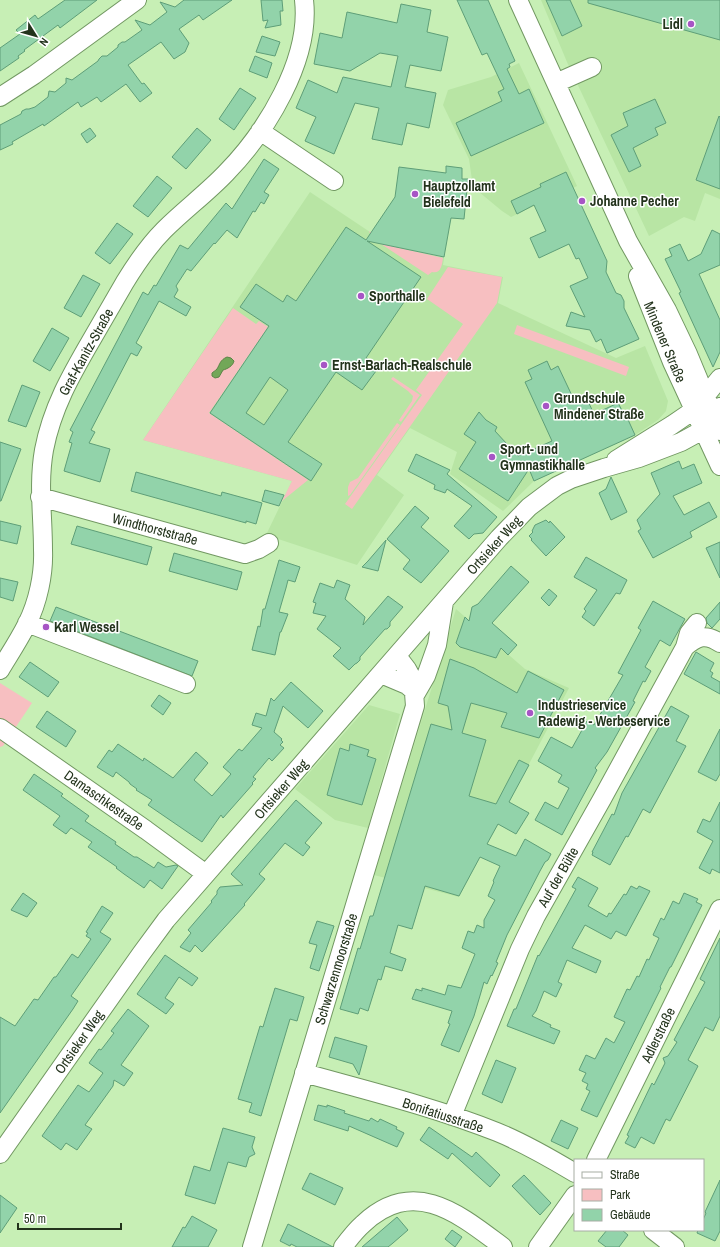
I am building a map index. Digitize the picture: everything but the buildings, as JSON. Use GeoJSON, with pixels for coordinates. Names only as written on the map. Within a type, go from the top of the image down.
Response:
{"type":"FeatureCollection","features":[{"type":"Feature","properties":{"kind":"street"},"geometry":{"type":"LineString","coordinates":[[0,97],[34,75],[135,0]]}},
{"type":"Feature","properties":{"kind":"street","name":"Graf-Kanitz-Straße"},"geometry":{"type":"LineString","coordinates":[[0,670],[27,623],[36,599],[42,574],[44,551],[40,498],[41,475],[49,426],[66,383],[126,281],[144,254],[163,231],[226,173],[260,131],[278,101],[292,73],[301,48],[305,23],[304,0]]}},
{"type":"Feature","properties":{"kind":"street","name":"Mindener Straße"},"geometry":{"type":"LineString","coordinates":[[518,0],[628,241],[667,310],[688,354],[714,421],[720,466]]}},
{"type":"Feature","properties":{"kind":"street"},"geometry":{"type":"LineString","coordinates":[[556,83],[592,67]]}},
{"type":"Feature","properties":{"kind":"street"},"geometry":{"type":"LineString","coordinates":[[260,131],[334,181]]}},
{"type":"Feature","properties":{"kind":"street","name":"Mindener Straße"},"geometry":{"type":"LineString","coordinates":[[616,215],[652,312],[694,410],[714,421]]}},
{"type":"Feature","properties":{"kind":"street","name":"Ortsieker Weg"},"geometry":{"type":"LineString","coordinates":[[604,468],[694,410],[720,378]]}},
{"type":"Feature","properties":{"kind":"street","name":"Ortsieker Weg"},"geometry":{"type":"LineString","coordinates":[[0,1154],[166,920],[499,538],[529,507],[557,486],[604,468],[639,458],[681,442],[714,421]]}},
{"type":"Feature","properties":{"kind":"street","name":"Windthorststraße"},"geometry":{"type":"LineString","coordinates":[[40,498],[245,554],[260,549],[269,543]]}},
{"type":"Feature","properties":{"kind":"street"},"geometry":{"type":"LineString","coordinates":[[381,674],[407,685],[414,692],[426,676],[437,645],[444,601]]}},
{"type":"Feature","properties":{"kind":"street"},"geometry":{"type":"LineString","coordinates":[[27,623],[186,684]]}},
{"type":"Feature","properties":{"kind":"street","name":"Auf der Bülte"},"geometry":{"type":"LineString","coordinates":[[452,1116],[520,948],[536,916],[685,647],[688,633],[697,623]]}},
{"type":"Feature","properties":{"kind":"street"},"geometry":{"type":"LineString","coordinates":[[685,647],[695,639],[702,637],[716,641]]}},
{"type":"Feature","properties":{"kind":"street","name":"Schwarzenmoorstraße"},"geometry":{"type":"LineString","coordinates":[[252,1247],[415,706],[414,680],[408,669],[397,656]]}},
{"type":"Feature","properties":{"kind":"street","name":"Damaschkestraße"},"geometry":{"type":"LineString","coordinates":[[0,728],[146,830],[206,874]]}},
{"type":"Feature","properties":{"kind":"street","name":"Adlerstraße"},"geometry":{"type":"LineString","coordinates":[[596,1159],[720,909]]}},
{"type":"Feature","properties":{"kind":"street","name":"Bonifatiusstraße"},"geometry":{"type":"LineString","coordinates":[[304,1073],[452,1116],[498,1132],[539,1152],[574,1172]]}},
{"type":"Feature","properties":{"kind":"street"},"geometry":{"type":"LineString","coordinates":[[538,1247],[574,1196]]}},
{"type":"Feature","properties":{"kind":"street"},"geometry":{"type":"LineString","coordinates":[[343,1247],[355,1231],[374,1214],[403,1201],[418,1201],[435,1204],[453,1212],[470,1222],[503,1247]]}},
{"type":"Feature","properties":{"kind":"street"},"geometry":{"type":"LineString","coordinates":[[654,1231],[675,1247]]}},
{"type":"Feature","properties":{"kind":"shaded area"},"geometry":{"type":"Polygon","coordinates":[[[541,0],[720,0],[720,199],[705,193],[695,221],[684,217],[649,236],[567,62],[541,0]]]}},
{"type":"Feature","properties":{"kind":"shaded area"},"geometry":{"type":"Polygon","coordinates":[[[519,63],[577,186],[511,217],[473,187],[469,159],[443,105],[448,90],[491,77],[519,63]]]}},
{"type":"Feature","properties":{"kind":"shaded area","name":"Ernst-Barlach-Realschule"},"geometry":{"type":"Polygon","coordinates":[[[310,192],[391,246],[444,258],[443,265],[503,277],[498,303],[616,358],[645,346],[668,401],[666,411],[658,420],[635,435],[534,481],[503,511],[450,474],[457,452],[410,428],[377,475],[404,495],[357,565],[266,535],[292,481],[143,440],[310,192]]]}},
{"type":"Feature","properties":{"kind":"shaded area"},"geometry":{"type":"Polygon","coordinates":[[[227,357],[234,361],[232,364],[223,370],[219,377],[215,378],[212,376],[212,373],[227,357]]]}},
{"type":"Feature","properties":{"kind":"shaded area"},"geometry":{"type":"Polygon","coordinates":[[[456,609],[525,669],[569,688],[459,897],[374,875],[456,609]]]}},
{"type":"Feature","properties":{"kind":"shaded area"},"geometry":{"type":"Polygon","coordinates":[[[369,705],[400,714],[368,828],[335,820],[295,789],[369,705]]]}},
{"type":"Feature","properties":{"kind":"green space"},"geometry":{"type":"Polygon","coordinates":[[[369,231],[391,246],[443,258],[439,270],[428,275],[372,238],[369,231]]]}},
{"type":"Feature","properties":{"kind":"green space"},"geometry":{"type":"Polygon","coordinates":[[[448,267],[502,277],[497,303],[352,509],[345,504],[422,395],[416,390],[463,324],[427,299],[448,267]]]}},
{"type":"Feature","properties":{"kind":"green space"},"geometry":{"type":"Polygon","coordinates":[[[233,308],[256,324],[259,321],[268,327],[209,413],[308,480],[282,501],[292,481],[143,440],[233,308]]]}},
{"type":"Feature","properties":{"kind":"green space"},"geometry":{"type":"Polygon","coordinates":[[[517,325],[629,367],[626,376],[514,334],[517,325]]]}},
{"type":"Feature","properties":{"kind":"green space"},"geometry":{"type":"Polygon","coordinates":[[[393,377],[420,395],[401,422],[399,420],[412,401],[413,396],[391,379],[393,377]]]}},
{"type":"Feature","properties":{"kind":"green space"},"geometry":{"type":"Polygon","coordinates":[[[397,423],[400,425],[348,496],[348,487],[350,482],[358,478],[397,423]]]}},
{"type":"Feature","properties":{"kind":"green space"},"geometry":{"type":"Polygon","coordinates":[[[0,683],[32,703],[3,746],[0,747],[0,683]]]}},
{"type":"Feature","properties":{"kind":"place","name":"Lidl"},"geometry":{"type":"Point","coordinates":[691,24]}},
{"type":"Feature","properties":{"kind":"place","name":"Hauptzollamt Bielefeld"},"geometry":{"type":"Point","coordinates":[415,194]}},
{"type":"Feature","properties":{"kind":"place","name":"Johanne Pecher"},"geometry":{"type":"Point","coordinates":[582,201]}},
{"type":"Feature","properties":{"kind":"place","name":"Sporthalle"},"geometry":{"type":"Point","coordinates":[361,296]}},
{"type":"Feature","properties":{"kind":"place","name":"Ernst-Barlach-Realschule"},"geometry":{"type":"Point","coordinates":[324,365]}},
{"type":"Feature","properties":{"kind":"place","name":"Grundschule Mindener Straße"},"geometry":{"type":"Point","coordinates":[546,406]}},
{"type":"Feature","properties":{"kind":"place","name":"Sport- und Gymnastikhalle"},"geometry":{"type":"Point","coordinates":[492,457]}},
{"type":"Feature","properties":{"kind":"place","name":"Karl Wessel"},"geometry":{"type":"Point","coordinates":[46,627]}},
{"type":"Feature","properties":{"kind":"place","name":"Industrieservice Radewig - Werbeservice"},"geometry":{"type":"Point","coordinates":[530,713]}}]}
